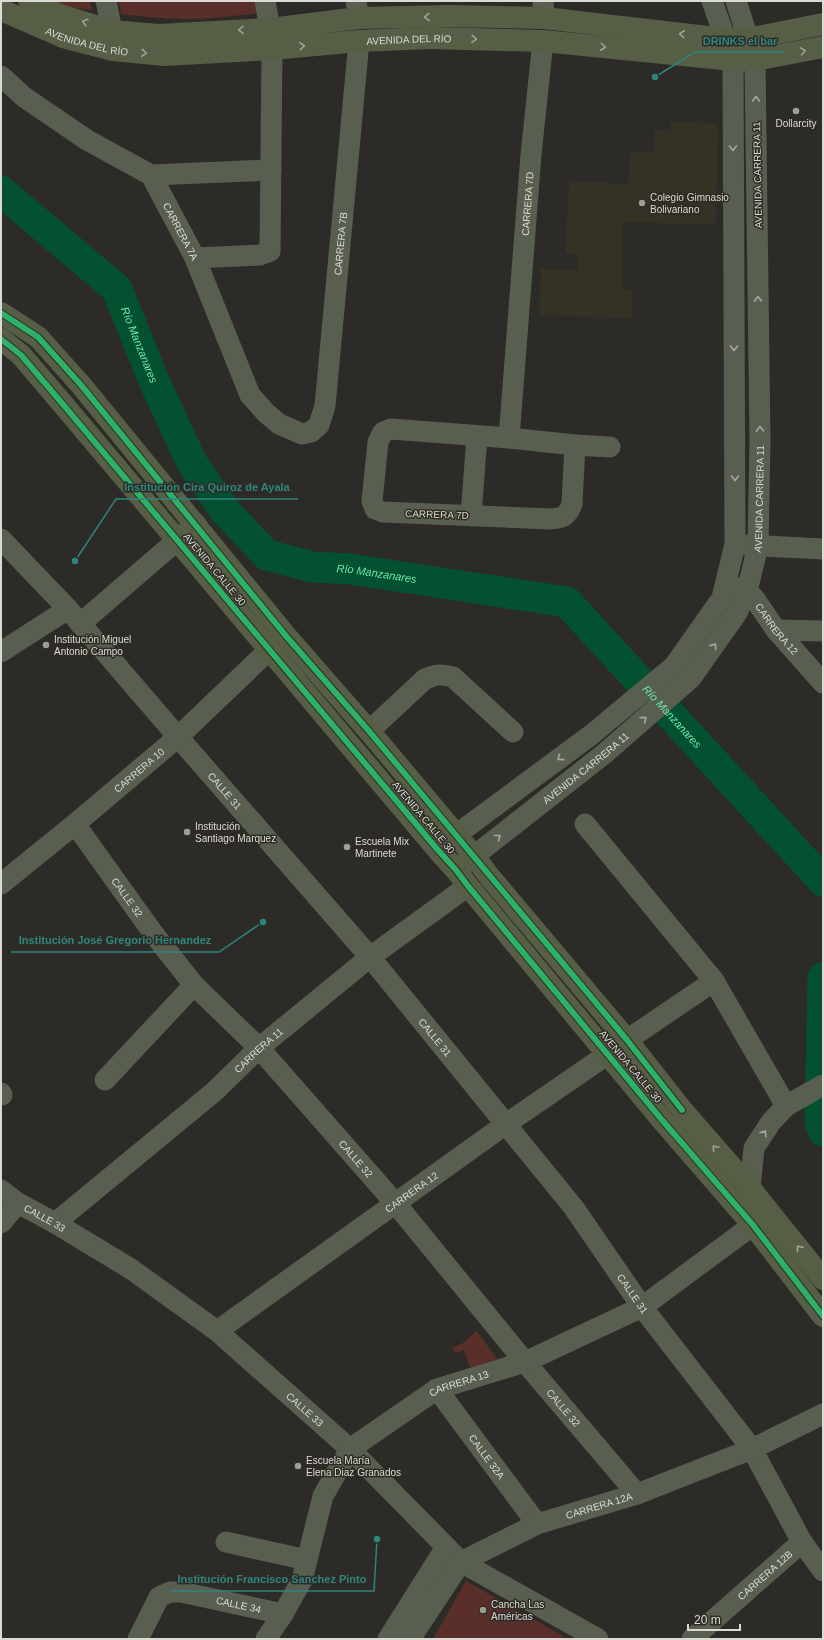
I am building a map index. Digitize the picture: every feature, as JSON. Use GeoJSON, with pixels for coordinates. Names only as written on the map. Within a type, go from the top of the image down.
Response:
{"type":"FeatureCollection","features":[{"type":"Feature","properties":{"kind":"main road","name":"AVENIDA DEL RÍO"},"geometry":{"type":"LineString","coordinates":[[29,1],[113,40]]}},
{"type":"Feature","properties":{"kind":"main road","name":"AVENIDA DEL RÍO"},"geometry":{"type":"LineString","coordinates":[[271,39],[358,9],[450,16],[543,10],[725,39],[748,39],[823,24]]}},
{"type":"Feature","properties":{"kind":"main road","name":"AVENIDA DEL RÍO"},"geometry":{"type":"LineString","coordinates":[[1,10],[63,37],[113,40],[158,35],[359,41],[430,38],[543,41],[733,60],[755,60],[823,47]]}},
{"type":"Feature","properties":{"kind":"main road","name":"AVENIDA CALLE 30"},"geometry":{"type":"LineString","coordinates":[[1,313],[38,337],[81,385],[286,636],[369,731],[474,856],[489,876],[627,1040],[682,1110],[750,1188],[823,1278]]}},
{"type":"Feature","properties":{"kind":"main road","name":"AVENIDA CALLE 30"},"geometry":{"type":"LineString","coordinates":[[1,339],[21,355],[462,878],[608,1054],[753,1225],[823,1316]]}},
{"type":"Feature","properties":{"kind":"street"},"geometry":{"type":"LineString","coordinates":[[106,1],[113,40]]}},
{"type":"Feature","properties":{"kind":"street"},"geometry":{"type":"LineString","coordinates":[[195,258],[260,255],[267,254],[270,251],[271,39],[265,1]]}},
{"type":"Feature","properties":{"kind":"street","name":"AVENIDA CARRERA 11"},"geometry":{"type":"LineString","coordinates":[[437,849],[591,735],[674,666],[722,598],[735,544],[733,60],[712,1]]}},
{"type":"Feature","properties":{"kind":"street","name":"AVENIDA CARRERA 11"},"geometry":{"type":"LineString","coordinates":[[462,878],[474,856],[604,754],[691,678],[737,613],[747,591],[758,546],[760,440],[755,60],[736,1]]}},
{"type":"Feature","properties":{"kind":"street","name":"CARRERA 7B"},"geometry":{"type":"LineString","coordinates":[[302,434],[311,432],[319,425],[326,406],[359,41]]}},
{"type":"Feature","properties":{"kind":"street","name":"CARRERA 7D"},"geometry":{"type":"LineString","coordinates":[[509,438],[531,155],[543,41]]}},
{"type":"Feature","properties":{"kind":"street"},"geometry":{"type":"LineString","coordinates":[[1,76],[24,97],[87,140],[151,176],[271,170]]}},
{"type":"Feature","properties":{"kind":"street","name":"CARRERA 7A"},"geometry":{"type":"LineString","coordinates":[[151,176],[195,258],[250,395],[266,413],[279,424],[302,434]]}},
{"type":"Feature","properties":{"kind":"street","name":"CARRERA 7D"},"geometry":{"type":"LineString","coordinates":[[391,430],[509,438],[575,445],[572,504],[568,513],[561,518],[550,519],[383,512],[375,509],[372,501],[378,442],[383,432],[391,430]]}},
{"type":"Feature","properties":{"kind":"street"},"geometry":{"type":"LineString","coordinates":[[471,516],[477,436]]}},
{"type":"Feature","properties":{"kind":"street"},"geometry":{"type":"LineString","coordinates":[[575,445],[610,447]]}},
{"type":"Feature","properties":{"kind":"street"},"geometry":{"type":"LineString","coordinates":[[1,652],[74,616],[177,540],[196,524]]}},
{"type":"Feature","properties":{"kind":"street","name":"CALLE 31"},"geometry":{"type":"LineString","coordinates":[[1,539],[74,616],[178,738],[370,957],[574,1208],[642,1307],[752,1449],[802,1542],[823,1571]]}},
{"type":"Feature","properties":{"kind":"street"},"geometry":{"type":"LineString","coordinates":[[735,544],[823,549]]}},
{"type":"Feature","properties":{"kind":"street"},"geometry":{"type":"LineString","coordinates":[[725,584],[747,591]]}},
{"type":"Feature","properties":{"kind":"street","name":"CARRERA 12"},"geometry":{"type":"LineString","coordinates":[[747,591],[754,598],[776,630],[823,683]]}},
{"type":"Feature","properties":{"kind":"street"},"geometry":{"type":"LineString","coordinates":[[776,630],[823,631]]}},
{"type":"Feature","properties":{"kind":"street","name":"CARRERA 10"},"geometry":{"type":"LineString","coordinates":[[1,884],[178,738],[270,650]]}},
{"type":"Feature","properties":{"kind":"street"},"geometry":{"type":"LineString","coordinates":[[369,731],[425,680],[436,675],[441,675],[453,677],[513,732]]}},
{"type":"Feature","properties":{"kind":"street","name":"CALLE 32"},"geometry":{"type":"LineString","coordinates":[[75,824],[153,934],[194,986],[259,1048],[396,1204],[525,1362],[637,1494]]}},
{"type":"Feature","properties":{"kind":"street"},"geometry":{"type":"LineString","coordinates":[[585,824],[714,981],[790,1104]]}},
{"type":"Feature","properties":{"kind":"street","name":"CARRERA 11"},"geometry":{"type":"LineString","coordinates":[[55,1223],[215,1090],[259,1048],[370,957],[462,878]]}},
{"type":"Feature","properties":{"kind":"street"},"geometry":{"type":"LineString","coordinates":[[627,1040],[714,981]]}},
{"type":"Feature","properties":{"kind":"street"},"geometry":{"type":"LineString","coordinates":[[106,1080],[194,986]]}},
{"type":"Feature","properties":{"kind":"street","name":"CARRERA 12"},"geometry":{"type":"LineString","coordinates":[[217,1331],[506,1124],[608,1054]]}},
{"type":"Feature","properties":{"kind":"street"},"geometry":{"type":"LineString","coordinates":[[753,1225],[750,1188],[754,1148],[771,1122],[790,1104],[823,1085]]}},
{"type":"Feature","properties":{"kind":"street","name":"CALLE 33"},"geometry":{"type":"LineString","coordinates":[[1,1190],[18,1203],[55,1223],[130,1269],[217,1331],[350,1449],[460,1562],[598,1639]]}},
{"type":"Feature","properties":{"kind":"street"},"geometry":{"type":"LineString","coordinates":[[1,1223],[18,1203]]}},
{"type":"Feature","properties":{"kind":"street","name":"CARRERA 13"},"geometry":{"type":"LineString","coordinates":[[266,1639],[283,1614],[302,1580],[323,1496],[350,1449],[437,1389],[525,1362],[642,1307],[753,1225]]}},
{"type":"Feature","properties":{"kind":"street","name":"CALLE 32A"},"geometry":{"type":"LineString","coordinates":[[437,1389],[537,1524]]}},
{"type":"Feature","properties":{"kind":"street","name":"CARRERA 12A"},"geometry":{"type":"LineString","coordinates":[[460,1562],[537,1524],[637,1494],[752,1449],[823,1414]]}},
{"type":"Feature","properties":{"kind":"street"},"geometry":{"type":"LineString","coordinates":[[226,1542],[307,1560]]}},
{"type":"Feature","properties":{"kind":"street","name":"CARRERA 12B"},"geometry":{"type":"LineString","coordinates":[[692,1639],[802,1542]]}},
{"type":"Feature","properties":{"kind":"street"},"geometry":{"type":"LineString","coordinates":[[388,1639],[446,1548]]}},
{"type":"Feature","properties":{"kind":"street"},"geometry":{"type":"LineString","coordinates":[[410,1639],[460,1562]]}},
{"type":"Feature","properties":{"kind":"street","name":"CALLE 34"},"geometry":{"type":"LineString","coordinates":[[138,1639],[159,1597],[170,1592],[181,1592],[283,1614]]}},
{"type":"Feature","properties":{"kind":"shaded area"},"geometry":{"type":"Polygon","coordinates":[[[53,1],[90,1],[92,10],[68,7],[53,1]]]}},
{"type":"Feature","properties":{"kind":"shaded area"},"geometry":{"type":"Polygon","coordinates":[[[119,1],[258,1],[258,13],[190,19],[156,18],[121,14],[119,1]]]}},
{"type":"Feature","properties":{"kind":"shaded area","name":"Colegio Gimnasio Bolivariano"},"geometry":{"type":"Polygon","coordinates":[[[671,121],[718,124],[716,225],[623,222],[622,290],[633,291],[632,318],[539,315],[541,269],[578,270],[578,254],[565,253],[569,181],[628,184],[630,151],[654,152],[655,130],[670,131],[671,121]]]}},
{"type":"Feature","properties":{"kind":"shaded area"},"geometry":{"type":"Polygon","coordinates":[[[477,1331],[497,1359],[470,1368],[464,1350],[456,1353],[452,1348],[463,1343],[477,1331]]]}},
{"type":"Feature","properties":{"kind":"shaded area","name":"Cancha Las Américas"},"geometry":{"type":"Polygon","coordinates":[[[466,1581],[568,1639],[433,1639],[466,1581]]]}},
{"type":"Feature","properties":{"kind":"waterway","name":"Río Manzanares"},"geometry":{"type":"LineString","coordinates":[[1,191],[117,289],[154,381],[192,463],[225,511],[267,555],[313,567],[350,569],[567,602],[823,881]]}},
{"type":"Feature","properties":{"kind":"waterway","name":"Río Manzanares"},"geometry":{"type":"LineString","coordinates":[[823,978],[820,1121],[823,1131]]}},
{"type":"Feature","properties":{"kind":"cycle path"},"geometry":{"type":"LineString","coordinates":[[1,313],[38,337],[81,385],[286,636],[369,731],[627,1040],[682,1110]]}},
{"type":"Feature","properties":{"kind":"cycle path"},"geometry":{"type":"LineString","coordinates":[[1,339],[21,355],[456,870],[662,1120],[753,1225],[823,1316]]}},
{"type":"Feature","properties":{"kind":"place","name":"DRINKS el bar"},"geometry":{"type":"Point","coordinates":[655,77]}},
{"type":"Feature","properties":{"kind":"place","name":"Dollarcity"},"geometry":{"type":"Point","coordinates":[796,111]}},
{"type":"Feature","properties":{"kind":"place","name":"Colegio Gimnasio Bolivariano"},"geometry":{"type":"Point","coordinates":[642,203]}},
{"type":"Feature","properties":{"kind":"place","name":"Institución Cira Quiroz de Ayala"},"geometry":{"type":"Point","coordinates":[75,561]}},
{"type":"Feature","properties":{"kind":"place","name":"Institución Miguel Antonio Campo"},"geometry":{"type":"Point","coordinates":[46,645]}},
{"type":"Feature","properties":{"kind":"place","name":"Institución Santiago Marquez"},"geometry":{"type":"Point","coordinates":[187,832]}},
{"type":"Feature","properties":{"kind":"place","name":"Escuela Mix Martinete"},"geometry":{"type":"Point","coordinates":[347,847]}},
{"type":"Feature","properties":{"kind":"place","name":"Institución José Gregorio Hernandez"},"geometry":{"type":"Point","coordinates":[263,922]}},
{"type":"Feature","properties":{"kind":"place","name":"Escuela María Elena Diaz Granados"},"geometry":{"type":"Point","coordinates":[298,1466]}},
{"type":"Feature","properties":{"kind":"place","name":"Institución Francisco Sanchez Pinto"},"geometry":{"type":"Point","coordinates":[377,1539]}},
{"type":"Feature","properties":{"kind":"place","name":"Cancha Las Américas"},"geometry":{"type":"Point","coordinates":[483,1610]}}]}
